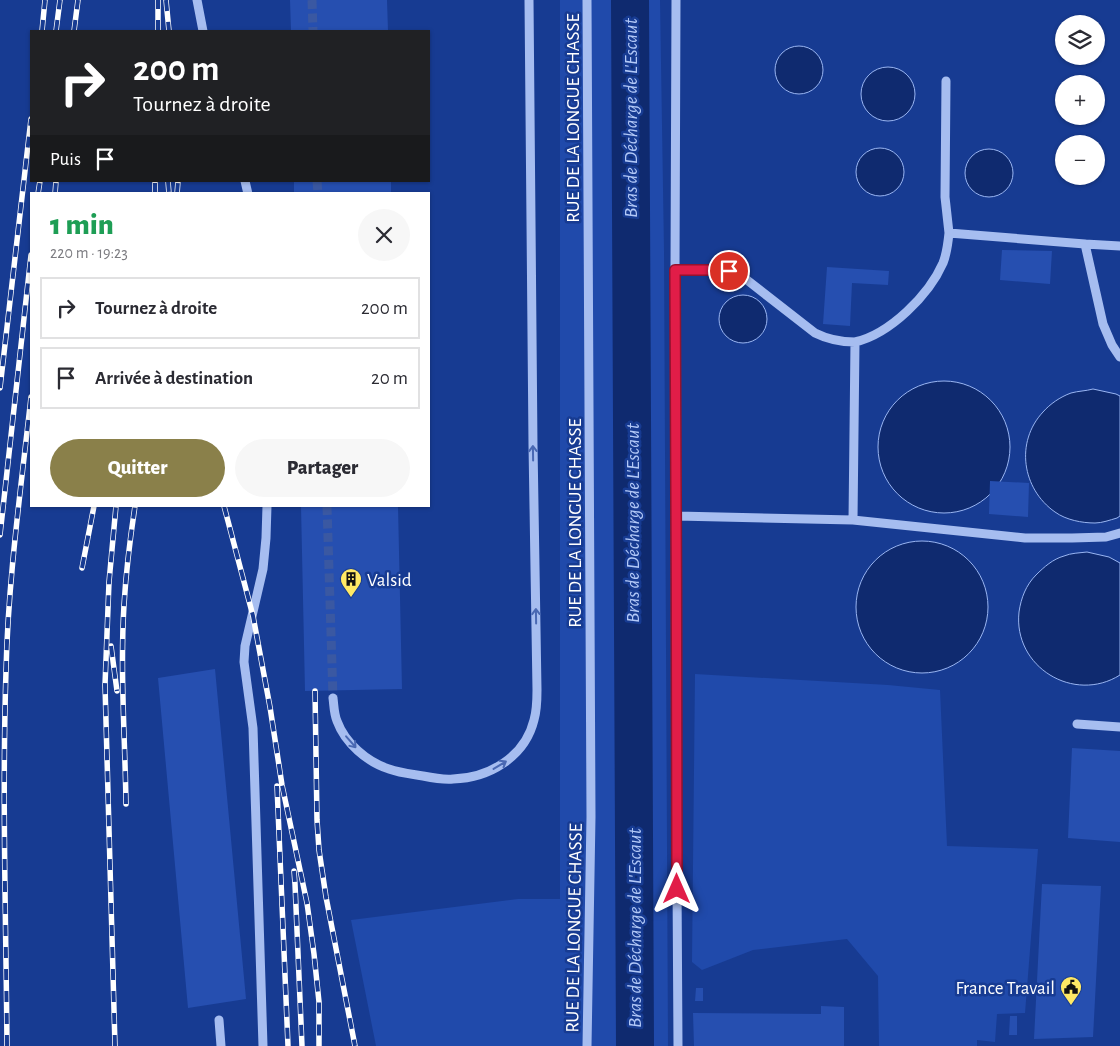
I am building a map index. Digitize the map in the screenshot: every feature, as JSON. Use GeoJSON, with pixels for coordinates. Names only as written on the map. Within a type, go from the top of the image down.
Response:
{"type":"FeatureCollection","features":[{"type":"Feature","properties":{"kind":"street"},"geometry":{"type":"LineString","coordinates":[[197,0],[203,30]]}},
{"type":"Feature","properties":{"kind":"street"},"geometry":{"type":"LineString","coordinates":[[333,698],[336,719],[340,728],[353,746],[362,754],[380,766],[400,773],[442,779],[477,776],[509,760],[524,742],[534,721],[537,690],[529,0]]}},
{"type":"Feature","properties":{"kind":"street","name":"RUE DE LA LONGUE CHASSE"},"geometry":{"type":"LineString","coordinates":[[587,0],[591,807],[587,1046]]}},
{"type":"Feature","properties":{"kind":"street"},"geometry":{"type":"LineString","coordinates":[[676,0],[675,270],[678,1046]]}},
{"type":"Feature","properties":{"kind":"street"},"geometry":{"type":"LineString","coordinates":[[675,270],[718,270],[738,274],[815,333],[825,338],[843,342],[856,342],[887,328],[927,289],[943,263],[947,251],[949,233],[945,198],[946,81]]}},
{"type":"Feature","properties":{"kind":"street"},"geometry":{"type":"LineString","coordinates":[[949,233],[1120,246]]}},
{"type":"Feature","properties":{"kind":"street"},"geometry":{"type":"LineString","coordinates":[[1086,244],[1103,324],[1120,357]]}},
{"type":"Feature","properties":{"kind":"street"},"geometry":{"type":"LineString","coordinates":[[853,520],[856,342]]}},
{"type":"Feature","properties":{"kind":"street"},"geometry":{"type":"LineString","coordinates":[[263,1046],[253,728],[244,662],[245,646],[263,569],[267,507]]}},
{"type":"Feature","properties":{"kind":"street"},"geometry":{"type":"LineString","coordinates":[[677,516],[853,520],[1025,538],[1106,537],[1120,533]]}},
{"type":"Feature","properties":{"kind":"street"},"geometry":{"type":"LineString","coordinates":[[1077,724],[1120,727]]}},
{"type":"Feature","properties":{"kind":"street"},"geometry":{"type":"LineString","coordinates":[[219,1020],[221,1046]]}},
{"type":"Feature","properties":{"kind":"shaded area"},"geometry":{"type":"Polygon","coordinates":[[[560,0],[660,0],[664,251],[668,1046],[376,1046],[351,920],[518,899],[560,899],[560,0]]]}},
{"type":"Feature","properties":{"kind":"shaded area"},"geometry":{"type":"Polygon","coordinates":[[[794,46],[804,46],[816,53],[823,65],[823,75],[816,87],[804,94],[794,94],[786,90],[779,83],[775,75],[775,65],[779,57],[786,50],[794,46]]]}},
{"type":"Feature","properties":{"kind":"shaded area"},"geometry":{"type":"Polygon","coordinates":[[[883,67],[893,67],[903,71],[911,79],[915,94],[911,109],[903,117],[893,121],[883,121],[873,117],[865,109],[861,99],[861,89],[865,79],[873,71],[883,67]]]}},
{"type":"Feature","properties":{"kind":"shaded area"},"geometry":{"type":"Polygon","coordinates":[[[875,148],[885,148],[897,155],[904,167],[904,177],[897,189],[885,196],[875,196],[867,192],[860,185],[856,177],[856,167],[860,159],[867,152],[875,148]]]}},
{"type":"Feature","properties":{"kind":"shaded area"},"geometry":{"type":"Polygon","coordinates":[[[984,149],[994,149],[1006,156],[1013,168],[1013,178],[1006,190],[994,197],[984,197],[976,193],[969,186],[965,178],[965,168],[969,160],[976,153],[984,149]]]}},
{"type":"Feature","properties":{"kind":"shaded area"},"geometry":{"type":"Polygon","coordinates":[[[738,295],[748,295],[760,302],[767,314],[767,324],[760,336],[748,343],[738,343],[730,339],[723,332],[719,324],[719,314],[723,306],[730,299],[738,295]]]}},
{"type":"Feature","properties":{"kind":"shaded area"},"geometry":{"type":"Polygon","coordinates":[[[944,381],[957,382],[969,386],[991,400],[1005,422],[1009,434],[1009,460],[1005,472],[991,494],[969,508],[957,512],[944,513],[931,512],[919,508],[897,494],[883,472],[879,460],[878,447],[879,434],[883,422],[897,400],[919,386],[931,382],[944,381]]]}},
{"type":"Feature","properties":{"kind":"shaded area"},"geometry":{"type":"Polygon","coordinates":[[[1093,389],[1120,396],[1120,516],[1095,523],[1069,519],[1055,512],[1035,491],[1026,465],[1028,437],[1034,424],[1043,412],[1059,399],[1071,393],[1093,389]]]}},
{"type":"Feature","properties":{"kind":"shaded area"},"geometry":{"type":"Polygon","coordinates":[[[922,541],[935,542],[947,546],[969,560],[983,582],[987,594],[987,620],[983,632],[969,654],[947,668],[935,672],[922,673],[909,672],[897,668],[875,654],[861,632],[857,620],[856,607],[857,594],[861,582],[875,560],[897,546],[909,542],[922,541]]]}},
{"type":"Feature","properties":{"kind":"shaded area"},"geometry":{"type":"Polygon","coordinates":[[[1087,552],[1109,557],[1120,563],[1120,675],[1102,683],[1084,685],[1066,682],[1050,675],[1036,664],[1026,649],[1020,632],[1019,612],[1027,587],[1042,569],[1060,557],[1087,552]]]}},
{"type":"Feature","properties":{"kind":"shaded area"},"geometry":{"type":"Polygon","coordinates":[[[695,674],[888,685],[940,690],[947,846],[1038,849],[1025,1013],[997,1014],[995,1042],[977,1040],[977,1046],[879,1046],[878,976],[847,939],[753,950],[702,970],[692,962],[695,674]]]}},
{"type":"Feature","properties":{"kind":"building"},"geometry":{"type":"Polygon","coordinates":[[[290,0],[387,0],[388,30],[291,30],[290,0]]]}},
{"type":"Feature","properties":{"kind":"building"},"geometry":{"type":"Polygon","coordinates":[[[294,182],[391,182],[391,192],[294,192],[294,182]]]}},
{"type":"Feature","properties":{"kind":"building"},"geometry":{"type":"Polygon","coordinates":[[[1002,250],[1052,251],[1050,284],[1000,280],[1002,250]]]}},
{"type":"Feature","properties":{"kind":"building"},"geometry":{"type":"Polygon","coordinates":[[[827,267],[889,271],[888,285],[852,283],[850,326],[823,324],[827,267]]]}},
{"type":"Feature","properties":{"kind":"building"},"geometry":{"type":"Polygon","coordinates":[[[990,481],[1029,483],[1028,517],[989,514],[990,481]]]}},
{"type":"Feature","properties":{"kind":"building","name":"Valsid"},"geometry":{"type":"Polygon","coordinates":[[[301,507],[398,507],[402,689],[305,691],[301,507]]]}},
{"type":"Feature","properties":{"kind":"building"},"geometry":{"type":"Polygon","coordinates":[[[215,669],[246,999],[188,1008],[158,678],[215,669]]]}},
{"type":"Feature","properties":{"kind":"building"},"geometry":{"type":"Polygon","coordinates":[[[1072,748],[1120,751],[1120,842],[1068,838],[1072,748]]]}},
{"type":"Feature","properties":{"kind":"building"},"geometry":{"type":"Polygon","coordinates":[[[1042,884],[1101,886],[1093,1037],[1034,1039],[1042,884]]]}},
{"type":"Feature","properties":{"kind":"building"},"geometry":{"type":"Polygon","coordinates":[[[696,988],[703,988],[703,1001],[695,1001],[696,988]]]}},
{"type":"Feature","properties":{"kind":"building"},"geometry":{"type":"Polygon","coordinates":[[[821,1006],[844,1007],[844,1046],[694,1046],[693,1013],[821,1014],[821,1006]]]}},
{"type":"Feature","properties":{"kind":"building"},"geometry":{"type":"Polygon","coordinates":[[[1010,1016],[1017,1016],[1017,1035],[1009,1035],[1010,1016]]]}},
{"type":"Feature","properties":{"kind":"waterway","name":"Bras de Décharge de L'Escaut"},"geometry":{"type":"LineString","coordinates":[[630,0],[635,1046]]}},
{"type":"Feature","properties":{"kind":"tunnel"},"geometry":{"type":"LineString","coordinates":[[312,0],[313,30]]}},
{"type":"Feature","properties":{"kind":"tunnel"},"geometry":{"type":"LineString","coordinates":[[317,182],[318,192]]}},
{"type":"Feature","properties":{"kind":"tunnel"},"geometry":{"type":"LineString","coordinates":[[327,507],[333,698]]}},
{"type":"Feature","properties":{"kind":"railway"},"geometry":{"type":"LineString","coordinates":[[42,30],[45,0]]}},
{"type":"Feature","properties":{"kind":"railway"},"geometry":{"type":"LineString","coordinates":[[56,30],[60,0]]}},
{"type":"Feature","properties":{"kind":"railway"},"geometry":{"type":"LineString","coordinates":[[74,30],[78,0]]}},
{"type":"Feature","properties":{"kind":"railway"},"geometry":{"type":"LineString","coordinates":[[158,0],[158,30]]}},
{"type":"Feature","properties":{"kind":"railway"},"geometry":{"type":"LineString","coordinates":[[166,0],[169,30]]}},
{"type":"Feature","properties":{"kind":"railway"},"geometry":{"type":"LineString","coordinates":[[0,388],[30,128]]}},
{"type":"Feature","properties":{"kind":"railway"},"geometry":{"type":"LineString","coordinates":[[38,192],[40,182]]}},
{"type":"Feature","properties":{"kind":"railway"},"geometry":{"type":"LineString","coordinates":[[55,192],[56,182]]}},
{"type":"Feature","properties":{"kind":"railway"},"geometry":{"type":"LineString","coordinates":[[155,182],[155,192]]}},
{"type":"Feature","properties":{"kind":"railway"},"geometry":{"type":"LineString","coordinates":[[168,182],[169,192]]}},
{"type":"Feature","properties":{"kind":"railway"},"geometry":{"type":"LineString","coordinates":[[177,192],[178,182]]}},
{"type":"Feature","properties":{"kind":"railway"},"geometry":{"type":"LineString","coordinates":[[0,535],[30,264]]}},
{"type":"Feature","properties":{"kind":"railway"},"geometry":{"type":"LineString","coordinates":[[7,1046],[4,812],[7,637],[30,406]]}},
{"type":"Feature","properties":{"kind":"railway"},"geometry":{"type":"LineString","coordinates":[[82,568],[94,507]]}},
{"type":"Feature","properties":{"kind":"railway"},"geometry":{"type":"LineString","coordinates":[[115,1046],[105,685],[109,582],[116,507]]}},
{"type":"Feature","properties":{"kind":"railway"},"geometry":{"type":"LineString","coordinates":[[126,804],[123,630],[127,568],[135,507]]}},
{"type":"Feature","properties":{"kind":"railway"},"geometry":{"type":"LineString","coordinates":[[224,507],[253,616],[282,785],[307,903],[319,1002],[319,1046]]}},
{"type":"Feature","properties":{"kind":"railway"},"geometry":{"type":"LineString","coordinates":[[111,646],[117,691]]}},
{"type":"Feature","properties":{"kind":"railway"},"geometry":{"type":"LineString","coordinates":[[315,691],[319,850],[326,897],[355,1046]]}},
{"type":"Feature","properties":{"kind":"railway"},"geometry":{"type":"LineString","coordinates":[[277,786],[288,1046]]}},
{"type":"Feature","properties":{"kind":"railway"},"geometry":{"type":"LineString","coordinates":[[294,871],[302,1046]]}},
{"type":"Feature","properties":{"kind":"place","name":"Valsid"},"geometry":{"type":"Point","coordinates":[351,598]}},
{"type":"Feature","properties":{"kind":"place","name":"France Travail"},"geometry":{"type":"Point","coordinates":[1071,1006]}},
{"type":"Feature","properties":{"kind":"route"},"geometry":{"type":"LineString","coordinates":[[677,889],[675,270],[729,271]]}}]}
